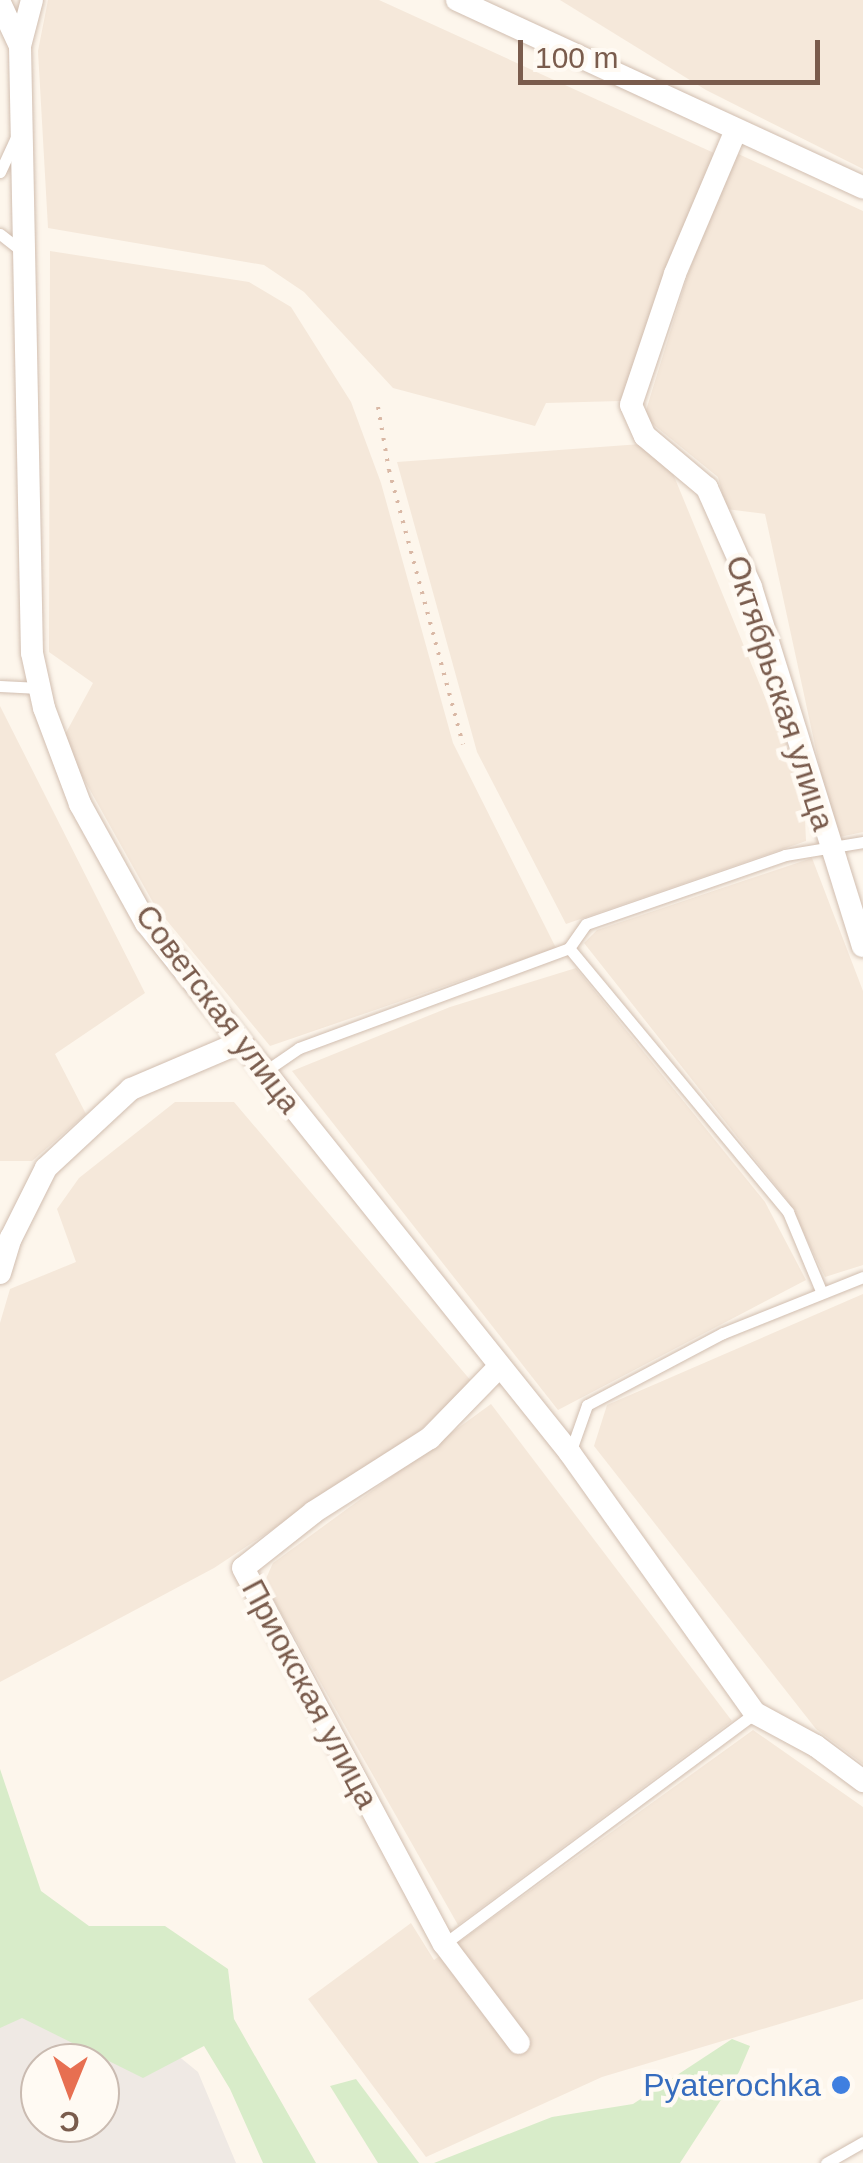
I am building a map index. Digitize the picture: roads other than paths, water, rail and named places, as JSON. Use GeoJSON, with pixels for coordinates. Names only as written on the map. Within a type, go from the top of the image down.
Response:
{"type":"FeatureCollection","features":[{"type":"Feature","properties":{"kind":"street","name":"Советская улица"},"geometry":{"type":"LineString","coordinates":[[32,0],[20,46],[32,653],[39,688],[80,804],[146,923],[498,1368],[570,1453],[755,1713],[816,1746],[863,1781]]}},
{"type":"Feature","properties":{"kind":"street"},"geometry":{"type":"LineString","coordinates":[[457,0],[863,188]]}},
{"type":"Feature","properties":{"kind":"street","name":"Советская улица"},"geometry":{"type":"LineString","coordinates":[[0,3],[20,46]]}},
{"type":"Feature","properties":{"kind":"street","name":"Октябрьская улица"},"geometry":{"type":"LineString","coordinates":[[736,130],[674,274],[632,405],[645,436],[707,488],[751,587],[828,845],[863,946]]}},
{"type":"Feature","properties":{"kind":"street"},"geometry":{"type":"LineString","coordinates":[[0,1273],[11,1238],[46,1168],[131,1089],[239,1043]]}},
{"type":"Feature","properties":{"kind":"street","name":"Приокская улица"},"geometry":{"type":"LineString","coordinates":[[498,1368],[430,1438],[314,1512],[243,1568],[444,1944],[519,2043]]}},
{"type":"Feature","properties":{"kind":"lane"},"geometry":{"type":"LineString","coordinates":[[0,172],[22,125]]}},
{"type":"Feature","properties":{"kind":"lane"},"geometry":{"type":"LineString","coordinates":[[0,234],[24,254]]}},
{"type":"Feature","properties":{"kind":"lane"},"geometry":{"type":"LineString","coordinates":[[0,686],[39,688]]}},
{"type":"Feature","properties":{"kind":"lane"},"geometry":{"type":"LineString","coordinates":[[264,1072],[299,1048],[569,948],[586,924],[769,860],[828,845],[863,842]]}},
{"type":"Feature","properties":{"kind":"lane"},"geometry":{"type":"LineString","coordinates":[[569,948],[788,1212],[821,1291]]}},
{"type":"Feature","properties":{"kind":"lane"},"geometry":{"type":"LineString","coordinates":[[570,1453],[587,1405],[723,1333],[821,1291],[863,1278]]}},
{"type":"Feature","properties":{"kind":"lane"},"geometry":{"type":"LineString","coordinates":[[444,1944],[755,1713]]}},
{"type":"Feature","properties":{"kind":"lane"},"geometry":{"type":"LineString","coordinates":[[826,2163],[863,2142]]}},
{"type":"Feature","properties":{"kind":"place","name":"Pyaterochka"},"geometry":{"type":"Point","coordinates":[841,2085]}}]}
